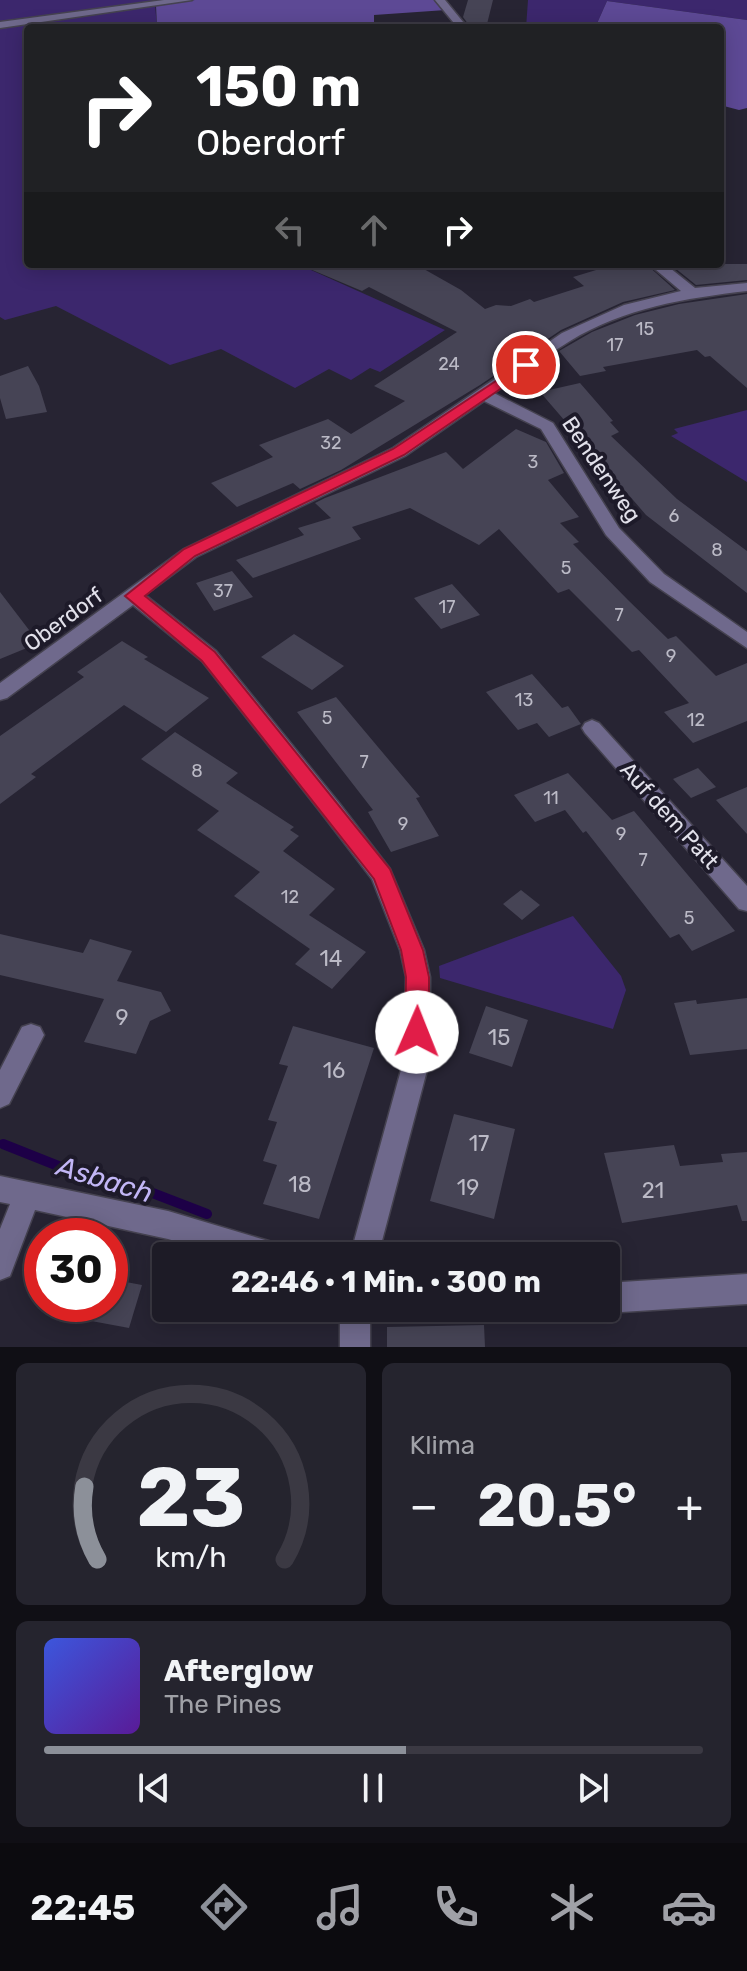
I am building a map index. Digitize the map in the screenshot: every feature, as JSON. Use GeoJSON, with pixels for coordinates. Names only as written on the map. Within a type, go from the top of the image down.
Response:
{"type":"FeatureCollection","features":[{"type":"Feature","properties":{"kind":"street"},"geometry":{"type":"LineString","coordinates":[[0,25],[187,0]]}},
{"type":"Feature","properties":{"kind":"street"},"geometry":{"type":"LineString","coordinates":[[440,0],[460,24]]}},
{"type":"Feature","properties":{"kind":"street"},"geometry":{"type":"LineString","coordinates":[[661,268],[692,293]]}},
{"type":"Feature","properties":{"kind":"street","name":"Oberdorf"},"geometry":{"type":"LineString","coordinates":[[0,693],[190,553],[399,452],[567,336],[629,308],[692,293],[747,287]]}},
{"type":"Feature","properties":{"kind":"street","name":"Bendenweg"},"geometry":{"type":"LineString","coordinates":[[485,395],[547,426],[612,531],[657,578],[747,641]]}},
{"type":"Feature","properties":{"kind":"street"},"geometry":{"type":"LineString","coordinates":[[134,596],[209,656],[331,809],[382,875],[412,950],[418,977],[417,1059],[368,1242]]}},
{"type":"Feature","properties":{"kind":"street","name":"Auf dem Patt"},"geometry":{"type":"LineString","coordinates":[[592,728],[747,902]]}},
{"type":"Feature","properties":{"kind":"street"},"geometry":{"type":"LineString","coordinates":[[0,1096],[31,1035]]}},
{"type":"Feature","properties":{"kind":"street"},"geometry":{"type":"LineString","coordinates":[[0,1266],[14,1192],[168,1225],[225,1242]]}},
{"type":"Feature","properties":{"kind":"street"},"geometry":{"type":"LineString","coordinates":[[620,1297],[747,1289]]}},
{"type":"Feature","properties":{"kind":"street"},"geometry":{"type":"LineString","coordinates":[[355,1322],[355,1347]]}},
{"type":"Feature","properties":{"kind":"shaded area"},"geometry":{"type":"Polygon","coordinates":[[[0,0],[176,0],[155,4],[157,24],[24,24],[24,268],[314,268],[311,270],[445,330],[380,372],[370,368],[351,380],[329,369],[295,388],[221,349],[170,365],[56,306],[5,320],[0,317],[0,0]]]}},
{"type":"Feature","properties":{"kind":"shaded area"},"geometry":{"type":"Polygon","coordinates":[[[195,0],[438,0],[446,10],[374,15],[374,24],[157,24],[156,5],[195,0]]]}},
{"type":"Feature","properties":{"kind":"shaded area"},"geometry":{"type":"Polygon","coordinates":[[[528,0],[747,0],[747,20],[607,1],[597,24],[526,24],[528,0]]]}},
{"type":"Feature","properties":{"kind":"shaded area"},"geometry":{"type":"Polygon","coordinates":[[[607,1],[747,20],[747,108],[739,110],[724,106],[724,24],[597,24],[607,1]]]}},
{"type":"Feature","properties":{"kind":"shaded area"},"geometry":{"type":"Polygon","coordinates":[[[747,410],[747,482],[671,436],[678,433],[674,429],[747,410]]]}},
{"type":"Feature","properties":{"kind":"shaded area"},"geometry":{"type":"Polygon","coordinates":[[[573,916],[621,976],[626,990],[613,1029],[440,978],[439,966],[573,916]]]}},
{"type":"Feature","properties":{"kind":"building"},"geometry":{"type":"Polygon","coordinates":[[[468,0],[493,0],[487,24],[468,24],[463,17],[468,0]]]}},
{"type":"Feature","properties":{"kind":"building"},"geometry":{"type":"Polygon","coordinates":[[[724,264],[747,264],[747,280],[696,285],[675,268],[724,268],[724,264]]]}},
{"type":"Feature","properties":{"kind":"building"},"geometry":{"type":"Polygon","coordinates":[[[307,268],[422,268],[461,290],[485,309],[496,305],[511,306],[530,299],[534,302],[584,286],[573,277],[603,268],[650,268],[675,290],[623,302],[561,330],[480,385],[341,470],[300,489],[293,483],[237,507],[211,483],[273,457],[259,445],[328,419],[351,434],[405,401],[374,386],[457,332],[369,287],[362,291],[307,268]]]}},
{"type":"Feature","properties":{"kind":"building"},"geometry":{"type":"Polygon","coordinates":[[[747,294],[747,388],[710,356],[705,357],[697,350],[603,367],[606,371],[580,376],[559,351],[592,332],[635,315],[679,304],[747,294]]]}},
{"type":"Feature","properties":{"kind":"building"},"geometry":{"type":"Polygon","coordinates":[[[28,366],[39,386],[47,412],[6,419],[0,398],[0,376],[28,366]]]}},
{"type":"Feature","properties":{"kind":"building"},"geometry":{"type":"Polygon","coordinates":[[[580,383],[613,421],[610,422],[619,432],[611,436],[677,499],[747,551],[747,593],[646,515],[540,392],[580,383]]]}},
{"type":"Feature","properties":{"kind":"building"},"geometry":{"type":"Polygon","coordinates":[[[516,429],[546,442],[564,473],[548,480],[579,517],[560,523],[579,542],[573,544],[628,600],[668,639],[676,636],[716,676],[747,663],[747,721],[693,743],[664,712],[689,703],[639,650],[632,652],[569,589],[558,593],[499,529],[479,545],[410,508],[352,527],[361,539],[253,578],[236,560],[304,535],[298,528],[331,518],[315,503],[325,498],[446,452],[463,469],[516,429]]]}},
{"type":"Feature","properties":{"kind":"building"},"geometry":{"type":"Polygon","coordinates":[[[232,571],[253,597],[214,611],[196,583],[232,571]]]}},
{"type":"Feature","properties":{"kind":"building"},"geometry":{"type":"Polygon","coordinates":[[[452,584],[480,615],[441,629],[414,598],[452,584]]]}},
{"type":"Feature","properties":{"kind":"building"},"geometry":{"type":"Polygon","coordinates":[[[0,592],[39,643],[0,659],[0,592]]]}},
{"type":"Feature","properties":{"kind":"building"},"geometry":{"type":"Polygon","coordinates":[[[294,634],[344,666],[312,690],[261,657],[294,634]]]}},
{"type":"Feature","properties":{"kind":"building"},"geometry":{"type":"Polygon","coordinates":[[[122,641],[148,657],[144,659],[209,698],[166,732],[124,705],[31,774],[36,777],[0,804],[0,736],[84,677],[77,672],[122,641]]]}},
{"type":"Feature","properties":{"kind":"building"},"geometry":{"type":"Polygon","coordinates":[[[532,674],[562,708],[568,706],[581,724],[549,737],[537,723],[518,730],[486,692],[532,674]]]}},
{"type":"Feature","properties":{"kind":"building"},"geometry":{"type":"Polygon","coordinates":[[[336,697],[420,797],[416,798],[439,836],[391,852],[368,812],[373,810],[297,712],[336,697]]]}},
{"type":"Feature","properties":{"kind":"building"},"geometry":{"type":"Polygon","coordinates":[[[175,732],[238,773],[226,783],[294,827],[290,830],[299,836],[283,851],[335,889],[309,915],[366,952],[332,989],[295,964],[310,949],[234,896],[260,872],[197,830],[219,811],[141,759],[175,732]]]}},
{"type":"Feature","properties":{"kind":"building"},"geometry":{"type":"Polygon","coordinates":[[[698,768],[716,787],[691,798],[673,779],[698,768]]]}},
{"type":"Feature","properties":{"kind":"building"},"geometry":{"type":"Polygon","coordinates":[[[568,773],[612,820],[634,811],[735,931],[692,951],[679,934],[670,938],[586,831],[583,833],[565,810],[535,822],[514,795],[568,773]]]}},
{"type":"Feature","properties":{"kind":"building"},"geometry":{"type":"Polygon","coordinates":[[[747,787],[747,834],[716,800],[747,787]]]}},
{"type":"Feature","properties":{"kind":"building"},"geometry":{"type":"Polygon","coordinates":[[[521,890],[540,905],[522,920],[503,904],[521,890]]]}},
{"type":"Feature","properties":{"kind":"building"},"geometry":{"type":"Polygon","coordinates":[[[0,934],[83,953],[90,939],[132,951],[117,981],[161,992],[171,1011],[150,1021],[136,1054],[84,1042],[104,999],[0,975],[0,934]]]}},
{"type":"Feature","properties":{"kind":"building"},"geometry":{"type":"Polygon","coordinates":[[[747,998],[747,1049],[690,1055],[674,1003],[696,1000],[697,1004],[747,998]]]}},
{"type":"Feature","properties":{"kind":"building"},"geometry":{"type":"Polygon","coordinates":[[[486,1006],[528,1020],[512,1067],[469,1053],[486,1006]]]}},
{"type":"Feature","properties":{"kind":"building"},"geometry":{"type":"Polygon","coordinates":[[[293,1026],[374,1048],[319,1219],[263,1204],[277,1165],[263,1161],[277,1122],[268,1120],[288,1066],[279,1064],[293,1026]]]}},
{"type":"Feature","properties":{"kind":"building"},"geometry":{"type":"Polygon","coordinates":[[[454,1114],[515,1129],[494,1219],[430,1201],[454,1114]]]}},
{"type":"Feature","properties":{"kind":"building"},"geometry":{"type":"Polygon","coordinates":[[[674,1145],[680,1166],[723,1162],[721,1154],[747,1152],[747,1221],[742,1221],[737,1205],[622,1223],[604,1153],[674,1145]]]}},
{"type":"Feature","properties":{"kind":"building"},"geometry":{"type":"Polygon","coordinates":[[[128,1282],[142,1285],[129,1328],[97,1322],[128,1322],[128,1282]]]}},
{"type":"Feature","properties":{"kind":"building"},"geometry":{"type":"Polygon","coordinates":[[[484,1325],[485,1347],[387,1347],[387,1327],[484,1325]]]}},
{"type":"Feature","properties":{"kind":"waterway","name":"Asbach"},"geometry":{"type":"LineString","coordinates":[[3,1144],[96,1181],[150,1192],[207,1214]]}},
{"type":"Feature","properties":{"kind":"route"},"geometry":{"type":"LineString","coordinates":[[417,1032],[418,977],[412,950],[382,875],[209,656],[134,596],[190,553],[399,452],[526,365]]}}]}
